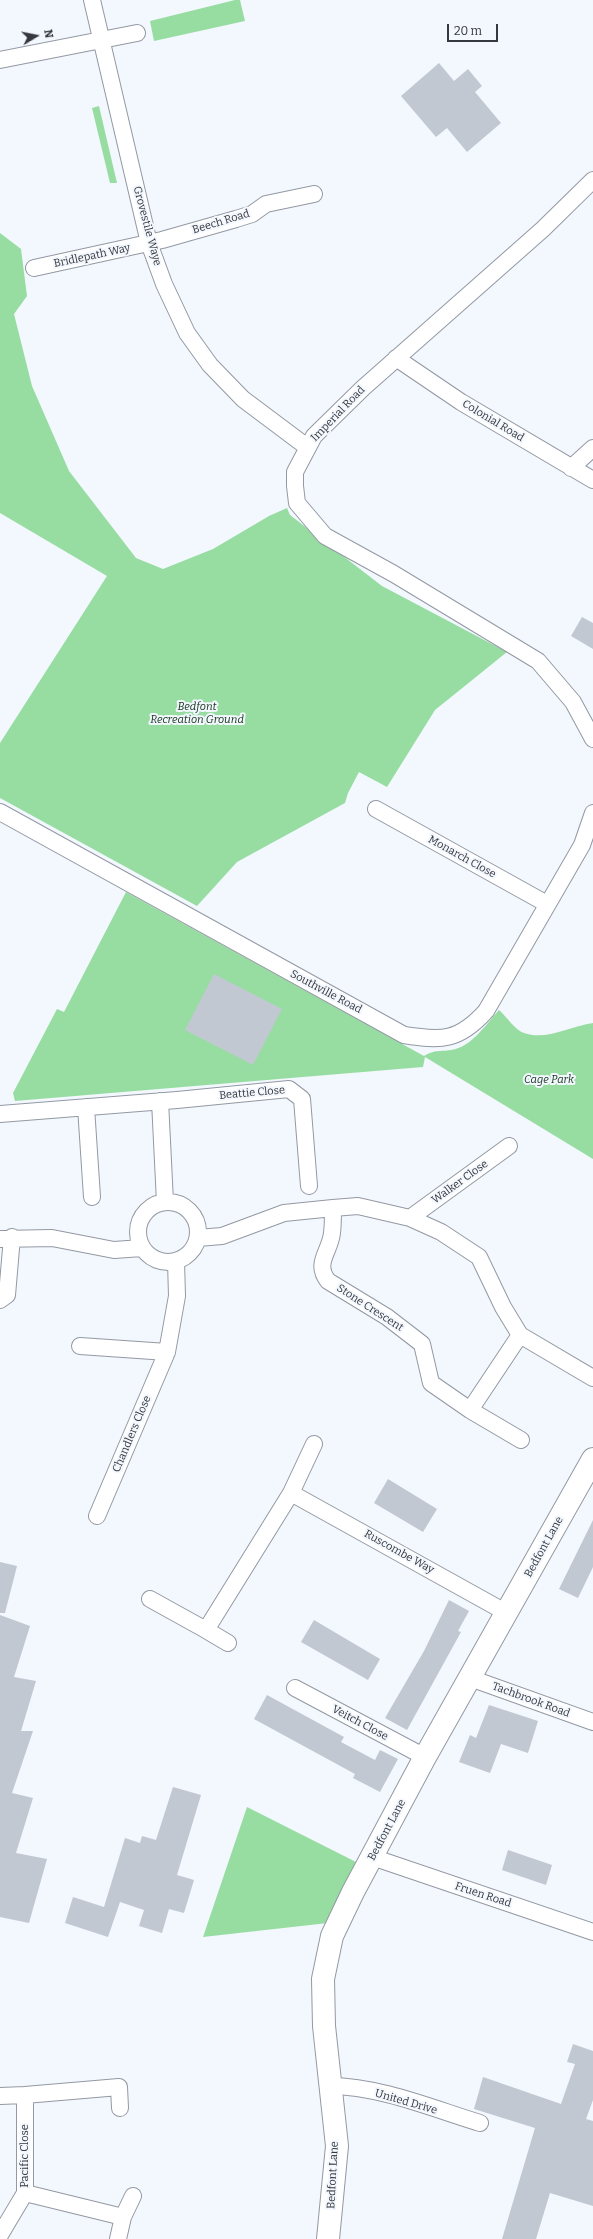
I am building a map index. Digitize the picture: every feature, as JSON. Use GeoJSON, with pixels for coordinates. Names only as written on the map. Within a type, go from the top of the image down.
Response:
{"type":"FeatureCollection","features":[{"type":"Feature","properties":{"kind":"main road","name":"Bedfont Lane"},"geometry":{"type":"LineString","coordinates":[[328,2239],[337,2146],[330,2086],[323,1992],[327,1958],[332,1936],[425,1757],[593,1459]]}},
{"type":"Feature","properties":{"kind":"street","name":"Grovestile Waye"},"geometry":{"type":"LineString","coordinates":[[92,0],[149,243],[164,284],[187,332],[210,365],[243,398],[307,447]]}},
{"type":"Feature","properties":{"kind":"street"},"geometry":{"type":"LineString","coordinates":[[0,60],[137,33]]}},
{"type":"Feature","properties":{"kind":"street","name":"Imperial Road"},"geometry":{"type":"LineString","coordinates":[[593,180],[543,228],[396,358],[314,436],[295,472],[297,503],[325,536],[394,574],[538,661],[573,702],[593,738]]}},
{"type":"Feature","properties":{"kind":"street","name":"Beech Road"},"geometry":{"type":"LineString","coordinates":[[149,243],[252,214],[266,204],[314,194]]}},
{"type":"Feature","properties":{"kind":"street","name":"Bridlepath Way"},"geometry":{"type":"LineString","coordinates":[[34,268],[149,243]]}},
{"type":"Feature","properties":{"kind":"street","name":"Colonial Road"},"geometry":{"type":"LineString","coordinates":[[396,358],[461,402],[593,480]]}},
{"type":"Feature","properties":{"kind":"street"},"geometry":{"type":"LineString","coordinates":[[571,468],[593,448]]}},
{"type":"Feature","properties":{"kind":"street","name":"Monarch Close"},"geometry":{"type":"LineString","coordinates":[[376,809],[547,904]]}},
{"type":"Feature","properties":{"kind":"street","name":"Southville Road"},"geometry":{"type":"LineString","coordinates":[[0,812],[404,1035],[433,1039],[454,1035],[473,1025],[486,1011],[547,904],[587,848]]}},
{"type":"Feature","properties":{"kind":"street"},"geometry":{"type":"LineString","coordinates":[[587,848],[593,813]]}},
{"type":"Feature","properties":{"kind":"street","name":"Beattie Close"},"geometry":{"type":"LineString","coordinates":[[0,1114],[86,1108],[289,1089],[302,1098],[309,1186]]}},
{"type":"Feature","properties":{"kind":"street"},"geometry":{"type":"LineString","coordinates":[[160,1101],[166,1202]]}},
{"type":"Feature","properties":{"kind":"street"},"geometry":{"type":"LineString","coordinates":[[86,1108],[92,1197]]}},
{"type":"Feature","properties":{"kind":"street","name":"Walker Close"},"geometry":{"type":"LineString","coordinates":[[410,1218],[509,1146]]}},
{"type":"Feature","properties":{"kind":"street"},"geometry":{"type":"LineString","coordinates":[[166,1202],[175,1202],[190,1212],[196,1219],[198,1238],[190,1253],[176,1261],[157,1260],[142,1248],[138,1233],[141,1218],[147,1210],[156,1204],[166,1202]]}},
{"type":"Feature","properties":{"kind":"street"},"geometry":{"type":"LineString","coordinates":[[198,1238],[222,1236],[284,1213],[333,1208],[358,1206],[410,1218],[441,1232],[479,1257],[503,1307],[520,1335],[593,1378]]}},
{"type":"Feature","properties":{"kind":"street","name":"Stone Crescent"},"geometry":{"type":"LineString","coordinates":[[333,1208],[332,1234],[322,1263],[322,1273],[328,1281],[386,1317],[422,1344],[431,1383],[470,1410],[521,1440]]}},
{"type":"Feature","properties":{"kind":"street"},"geometry":{"type":"LineString","coordinates":[[0,1300],[7,1295],[6,1238],[52,1238],[114,1250],[142,1248]]}},
{"type":"Feature","properties":{"kind":"street","name":"Chandlers Close"},"geometry":{"type":"LineString","coordinates":[[97,1516],[167,1352],[177,1296],[176,1261]]}},
{"type":"Feature","properties":{"kind":"street"},"geometry":{"type":"LineString","coordinates":[[470,1410],[520,1335]]}},
{"type":"Feature","properties":{"kind":"street"},"geometry":{"type":"LineString","coordinates":[[80,1346],[167,1352]]}},
{"type":"Feature","properties":{"kind":"street"},"geometry":{"type":"LineString","coordinates":[[206,1630],[291,1492],[314,1444]]}},
{"type":"Feature","properties":{"kind":"street","name":"Ruscombe Way"},"geometry":{"type":"LineString","coordinates":[[291,1492],[507,1613]]}},
{"type":"Feature","properties":{"kind":"street"},"geometry":{"type":"LineString","coordinates":[[150,1599],[228,1643]]}},
{"type":"Feature","properties":{"kind":"street","name":"Tachbrook Road"},"geometry":{"type":"LineString","coordinates":[[470,1678],[593,1722]]}},
{"type":"Feature","properties":{"kind":"street","name":"Veitch Close"},"geometry":{"type":"LineString","coordinates":[[295,1688],[425,1757]]}},
{"type":"Feature","properties":{"kind":"street","name":"Fruen Road"},"geometry":{"type":"LineString","coordinates":[[372,1857],[593,1932]]}},
{"type":"Feature","properties":{"kind":"street","name":"United Drive"},"geometry":{"type":"LineString","coordinates":[[330,2086],[345,2086],[394,2097],[480,2123]]}},
{"type":"Feature","properties":{"kind":"street"},"geometry":{"type":"LineString","coordinates":[[0,2096],[118,2087],[120,2108]]}},
{"type":"Feature","properties":{"kind":"street","name":"Pacific Close"},"geometry":{"type":"LineString","coordinates":[[0,2235],[25,2193],[25,2095]]}},
{"type":"Feature","properties":{"kind":"street"},"geometry":{"type":"LineString","coordinates":[[25,2193],[123,2217]]}},
{"type":"Feature","properties":{"kind":"street"},"geometry":{"type":"LineString","coordinates":[[118,2239],[123,2217],[132,2196]]}},
{"type":"Feature","properties":{"kind":"green space"},"geometry":{"type":"Polygon","coordinates":[[[240,0],[245,21],[154,41],[150,21],[240,0]]]}},
{"type":"Feature","properties":{"kind":"green space"},"geometry":{"type":"Polygon","coordinates":[[[99,106],[117,183],[110,183],[92,108],[99,106]]]}},
{"type":"Feature","properties":{"kind":"green space","name":"Bedfont Recreation Ground"},"geometry":{"type":"Polygon","coordinates":[[[0,233],[21,249],[27,296],[14,314],[32,386],[69,471],[136,558],[163,569],[213,549],[269,516],[287,508],[290,515],[382,586],[507,652],[435,710],[387,787],[359,772],[348,793],[345,803],[237,862],[197,906],[0,798],[0,743],[107,576],[0,513],[0,233]]]}},
{"type":"Feature","properties":{"kind":"green space","name":"Cage Park"},"geometry":{"type":"Polygon","coordinates":[[[126,892],[424,1056],[435,1052],[459,1048],[466,1044],[478,1034],[499,1010],[517,1029],[524,1033],[533,1035],[550,1034],[593,1023],[593,1159],[425,1057],[423,1067],[15,1101],[13,1093],[57,1009],[64,1012],[126,892]]]}},
{"type":"Feature","properties":{"kind":"green space"},"geometry":{"type":"Polygon","coordinates":[[[247,1807],[358,1863],[328,1923],[203,1937],[247,1807]]]}},
{"type":"Feature","properties":{"kind":"building"},"geometry":{"type":"Polygon","coordinates":[[[439,63],[454,81],[468,69],[482,86],[475,92],[501,123],[467,152],[447,128],[436,137],[401,96],[439,63]]]}},
{"type":"Feature","properties":{"kind":"building"},"geometry":{"type":"Polygon","coordinates":[[[582,617],[593,623],[593,649],[571,636],[582,617]]]}},
{"type":"Feature","properties":{"kind":"building"},"geometry":{"type":"Polygon","coordinates":[[[214,974],[282,1009],[253,1065],[185,1030],[214,974]]]}},
{"type":"Feature","properties":{"kind":"building"},"geometry":{"type":"Polygon","coordinates":[[[388,1479],[437,1509],[423,1532],[374,1503],[388,1479]]]}},
{"type":"Feature","properties":{"kind":"building"},"geometry":{"type":"Polygon","coordinates":[[[593,1520],[593,1567],[578,1598],[559,1589],[593,1520]]]}},
{"type":"Feature","properties":{"kind":"building"},"geometry":{"type":"Polygon","coordinates":[[[0,1562],[17,1566],[5,1613],[0,1613],[0,1562]]]}},
{"type":"Feature","properties":{"kind":"building"},"geometry":{"type":"Polygon","coordinates":[[[449,1600],[469,1611],[458,1631],[461,1632],[407,1730],[385,1718],[424,1651],[449,1600]]]}},
{"type":"Feature","properties":{"kind":"building"},"geometry":{"type":"Polygon","coordinates":[[[0,1615],[30,1626],[14,1677],[36,1681],[21,1731],[33,1731],[12,1793],[33,1798],[16,1853],[47,1859],[29,1923],[0,1917],[0,1615]]]}},
{"type":"Feature","properties":{"kind":"building"},"geometry":{"type":"Polygon","coordinates":[[[314,1620],[380,1659],[368,1680],[301,1642],[314,1620]]]}},
{"type":"Feature","properties":{"kind":"building"},"geometry":{"type":"Polygon","coordinates":[[[267,1695],[344,1737],[341,1742],[375,1760],[380,1750],[398,1759],[380,1792],[353,1778],[355,1774],[254,1719],[267,1695]]]}},
{"type":"Feature","properties":{"kind":"building"},"geometry":{"type":"Polygon","coordinates":[[[489,1705],[538,1721],[528,1753],[501,1744],[490,1773],[459,1762],[470,1735],[476,1738],[489,1705]]]}},
{"type":"Feature","properties":{"kind":"building"},"geometry":{"type":"Polygon","coordinates":[[[173,1787],[201,1795],[177,1875],[194,1880],[184,1913],[169,1909],[162,1933],[139,1926],[144,1910],[120,1902],[108,1937],[65,1923],[73,1897],[104,1907],[125,1838],[140,1843],[142,1836],[156,1840],[173,1787]]]}},
{"type":"Feature","properties":{"kind":"building"},"geometry":{"type":"Polygon","coordinates":[[[508,1850],[552,1865],[546,1885],[502,1870],[508,1850]]]}},
{"type":"Feature","properties":{"kind":"building"},"geometry":{"type":"Polygon","coordinates":[[[573,2044],[593,2051],[593,2100],[586,2119],[593,2121],[593,2206],[550,2193],[536,2239],[502,2239],[535,2128],[474,2109],[483,2077],[561,2104],[575,2064],[567,2062],[573,2044]]]}}]}
